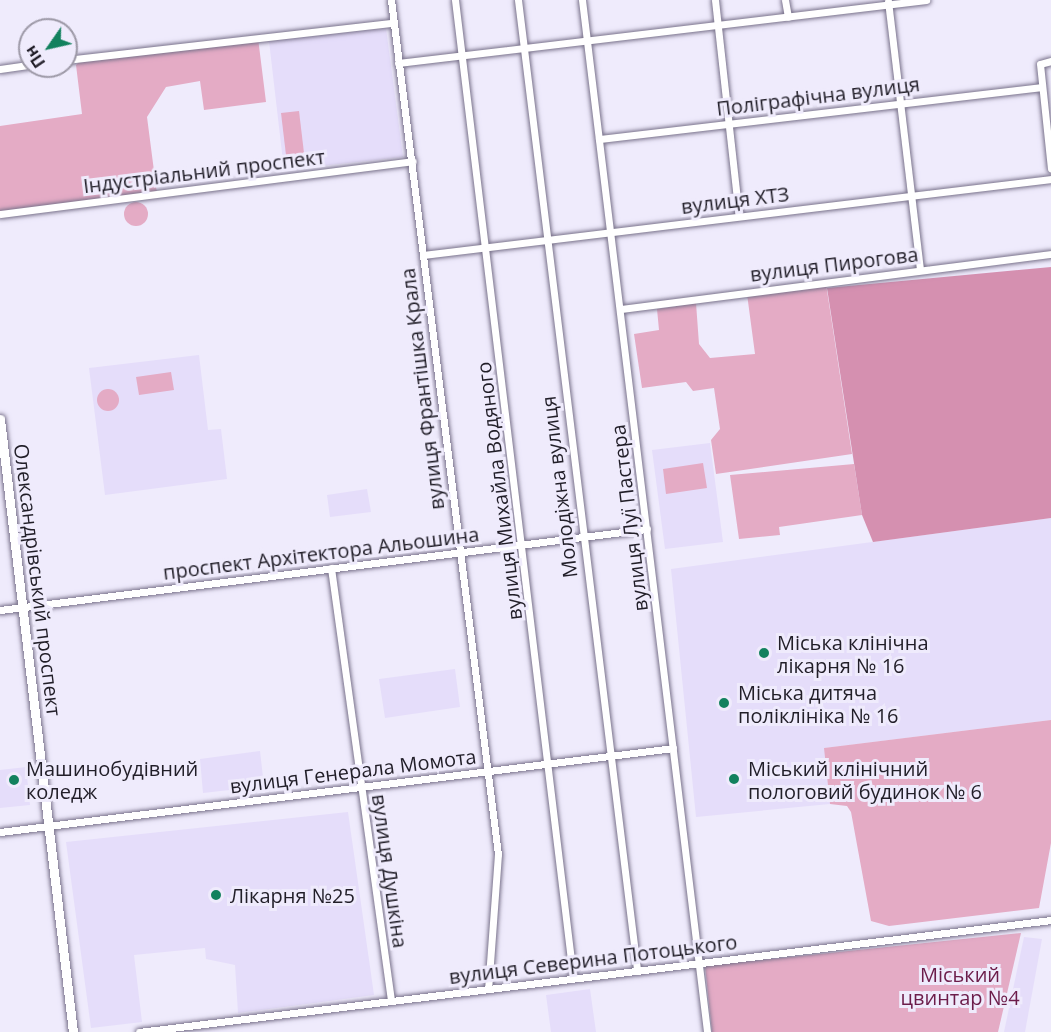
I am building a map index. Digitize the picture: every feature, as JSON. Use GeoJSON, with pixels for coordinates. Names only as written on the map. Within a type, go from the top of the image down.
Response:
{"type":"FeatureCollection","features":[{"type":"Feature","properties":{"kind":"main road","name":"Олександрівський проспект"},"geometry":{"type":"LineString","coordinates":[[0,418],[73,1032]]}},
{"type":"Feature","properties":{"kind":"street","name":"вулиця Франтішка Крала"},"geometry":{"type":"LineString","coordinates":[[391,0],[413,161],[459,552],[498,854],[488,989]]}},
{"type":"Feature","properties":{"kind":"street","name":"вулиця Михайла Водяного"},"geometry":{"type":"LineString","coordinates":[[455,0],[522,544],[545,765],[573,977]]}},
{"type":"Feature","properties":{"kind":"street","name":"Молодіжна вулиця"},"geometry":{"type":"LineString","coordinates":[[518,0],[581,537],[612,757],[637,969]]}},
{"type":"Feature","properties":{"kind":"street","name":"вулиця Луї Пастера"},"geometry":{"type":"LineString","coordinates":[[582,0],[707,1032]]}},
{"type":"Feature","properties":{"kind":"street"},"geometry":{"type":"LineString","coordinates":[[715,0],[739,216]]}},
{"type":"Feature","properties":{"kind":"street"},"geometry":{"type":"LineString","coordinates":[[785,0],[788,17]]}},
{"type":"Feature","properties":{"kind":"street"},"geometry":{"type":"LineString","coordinates":[[843,0],[844,10]]}},
{"type":"Feature","properties":{"kind":"street"},"geometry":{"type":"LineString","coordinates":[[398,63],[788,17],[888,2],[926,0]]}},
{"type":"Feature","properties":{"kind":"street"},"geometry":{"type":"LineString","coordinates":[[888,2],[920,269]]}},
{"type":"Feature","properties":{"kind":"street"},"geometry":{"type":"LineString","coordinates":[[78,59],[393,23]]}},
{"type":"Feature","properties":{"kind":"street"},"geometry":{"type":"LineString","coordinates":[[1051,61],[1040,64],[1051,168]]}},
{"type":"Feature","properties":{"kind":"street"},"geometry":{"type":"LineString","coordinates":[[0,69],[18,67]]}},
{"type":"Feature","properties":{"kind":"street","name":"Поліграфічна вулиця"},"geometry":{"type":"LineString","coordinates":[[599,139],[1041,87]]}},
{"type":"Feature","properties":{"kind":"street","name":"Індустріальний проспект"},"geometry":{"type":"LineString","coordinates":[[0,214],[413,161]]}},
{"type":"Feature","properties":{"kind":"street","name":"вулиця ХТЗ"},"geometry":{"type":"LineString","coordinates":[[423,255],[1051,179]]}},
{"type":"Feature","properties":{"kind":"street","name":"вулиця Пирогова"},"geometry":{"type":"LineString","coordinates":[[621,309],[1051,254]]}},
{"type":"Feature","properties":{"kind":"street","name":"проспект Архітектора Альошина"},"geometry":{"type":"LineString","coordinates":[[0,610],[647,529]]}},
{"type":"Feature","properties":{"kind":"street","name":"вулиця Душкіна"},"geometry":{"type":"LineString","coordinates":[[331,568],[391,1001]]}},
{"type":"Feature","properties":{"kind":"street","name":"вулиця Генерала Момота"},"geometry":{"type":"LineString","coordinates":[[0,832],[674,748]]}},
{"type":"Feature","properties":{"kind":"street","name":"вулиця Северина Потоцького"},"geometry":{"type":"LineString","coordinates":[[139,1032],[637,969],[1051,920]]}},
{"type":"Feature","properties":{"kind":"shaded area"},"geometry":{"type":"Polygon","coordinates":[[[386,28],[403,157],[284,170],[269,41],[386,28]]]}},
{"type":"Feature","properties":{"kind":"shaded area"},"geometry":{"type":"Polygon","coordinates":[[[1051,267],[1051,518],[873,542],[862,515],[827,288],[1051,267]]]}},
{"type":"Feature","properties":{"kind":"shaded area"},"geometry":{"type":"Polygon","coordinates":[[[199,355],[208,430],[221,429],[227,479],[105,495],[89,368],[199,355]]]}},
{"type":"Feature","properties":{"kind":"shaded area"},"geometry":{"type":"Polygon","coordinates":[[[710,443],[723,542],[665,549],[652,450],[710,443]]]}},
{"type":"Feature","properties":{"kind":"shaded area"},"geometry":{"type":"Polygon","coordinates":[[[367,489],[371,512],[330,517],[327,495],[367,489]]]}},
{"type":"Feature","properties":{"kind":"shaded area"},"geometry":{"type":"Polygon","coordinates":[[[1051,518],[1051,720],[825,748],[830,804],[696,817],[671,569],[1051,518]]]}},
{"type":"Feature","properties":{"kind":"shaded area"},"geometry":{"type":"Polygon","coordinates":[[[455,669],[460,707],[385,718],[379,679],[455,669]]]}},
{"type":"Feature","properties":{"kind":"shaded area"},"geometry":{"type":"Polygon","coordinates":[[[260,751],[264,786],[203,793],[200,759],[260,751]]]}},
{"type":"Feature","properties":{"kind":"shaded area","name":"Машинобудівний коледж"},"geometry":{"type":"Polygon","coordinates":[[[26,767],[30,805],[0,808],[0,770],[26,767]]]}},
{"type":"Feature","properties":{"kind":"shaded area","name":"Лікарня №25"},"geometry":{"type":"Polygon","coordinates":[[[348,812],[374,995],[238,1013],[235,965],[206,959],[205,948],[134,955],[142,1022],[91,1028],[66,842],[348,812]]]}},
{"type":"Feature","properties":{"kind":"shaded area"},"geometry":{"type":"Polygon","coordinates":[[[1024,937],[1042,939],[1025,1032],[1004,1032],[1024,937]]]}},
{"type":"Feature","properties":{"kind":"shaded area"},"geometry":{"type":"Polygon","coordinates":[[[590,989],[596,1032],[551,1032],[546,995],[590,989]]]}},
{"type":"Feature","properties":{"kind":"green space"},"geometry":{"type":"Polygon","coordinates":[[[258,38],[266,102],[204,110],[200,81],[166,87],[147,117],[157,194],[0,214],[0,126],[82,114],[78,78],[78,63],[81,60],[258,38]]]}},
{"type":"Feature","properties":{"kind":"green space"},"geometry":{"type":"Polygon","coordinates":[[[299,111],[304,153],[286,155],[281,113],[299,111]]]}},
{"type":"Feature","properties":{"kind":"green space"},"geometry":{"type":"Polygon","coordinates":[[[136,202],[141,203],[147,209],[147,219],[141,225],[136,226],[131,225],[125,219],[124,214],[125,209],[131,203],[136,202]]]}},
{"type":"Feature","properties":{"kind":"green space"},"geometry":{"type":"Polygon","coordinates":[[[826,284],[852,454],[716,474],[711,440],[720,429],[714,388],[693,391],[686,382],[642,388],[634,334],[659,330],[657,309],[696,303],[699,344],[710,358],[755,354],[747,294],[826,284]]]}},
{"type":"Feature","properties":{"kind":"green space"},"geometry":{"type":"Polygon","coordinates":[[[171,372],[174,390],[139,395],[136,377],[171,372]]]}},
{"type":"Feature","properties":{"kind":"green space"},"geometry":{"type":"Polygon","coordinates":[[[108,389],[116,392],[119,400],[116,408],[108,411],[100,408],[97,400],[100,392],[108,389]]]}},
{"type":"Feature","properties":{"kind":"green space"},"geometry":{"type":"Polygon","coordinates":[[[703,463],[707,488],[666,494],[663,469],[703,463]]]}},
{"type":"Feature","properties":{"kind":"green space"},"geometry":{"type":"Polygon","coordinates":[[[854,464],[862,515],[779,527],[780,535],[739,539],[730,475],[854,464]]]}},
{"type":"Feature","properties":{"kind":"green space"},"geometry":{"type":"Polygon","coordinates":[[[1051,720],[1051,843],[1039,908],[889,926],[871,921],[851,812],[847,806],[830,804],[824,748],[1051,720]]]}},
{"type":"Feature","properties":{"kind":"green space","name":"Міський цвинтар №4"},"geometry":{"type":"Polygon","coordinates":[[[1021,933],[998,1032],[712,1032],[705,966],[1021,933]]]}},
{"type":"Feature","properties":{"kind":"place","name":"Міська клінічна лікарня № 16"},"geometry":{"type":"Point","coordinates":[764,653]}},
{"type":"Feature","properties":{"kind":"place","name":"Міська дитяча поліклініка № 16"},"geometry":{"type":"Point","coordinates":[724,703]}},
{"type":"Feature","properties":{"kind":"place","name":"Міський клінічний пологовий будинок № 6"},"geometry":{"type":"Point","coordinates":[734,779]}},
{"type":"Feature","properties":{"kind":"place","name":"Машинобудівний коледж"},"geometry":{"type":"Point","coordinates":[14,780]}},
{"type":"Feature","properties":{"kind":"place","name":"Лікарня №25"},"geometry":{"type":"Point","coordinates":[216,895]}}]}
